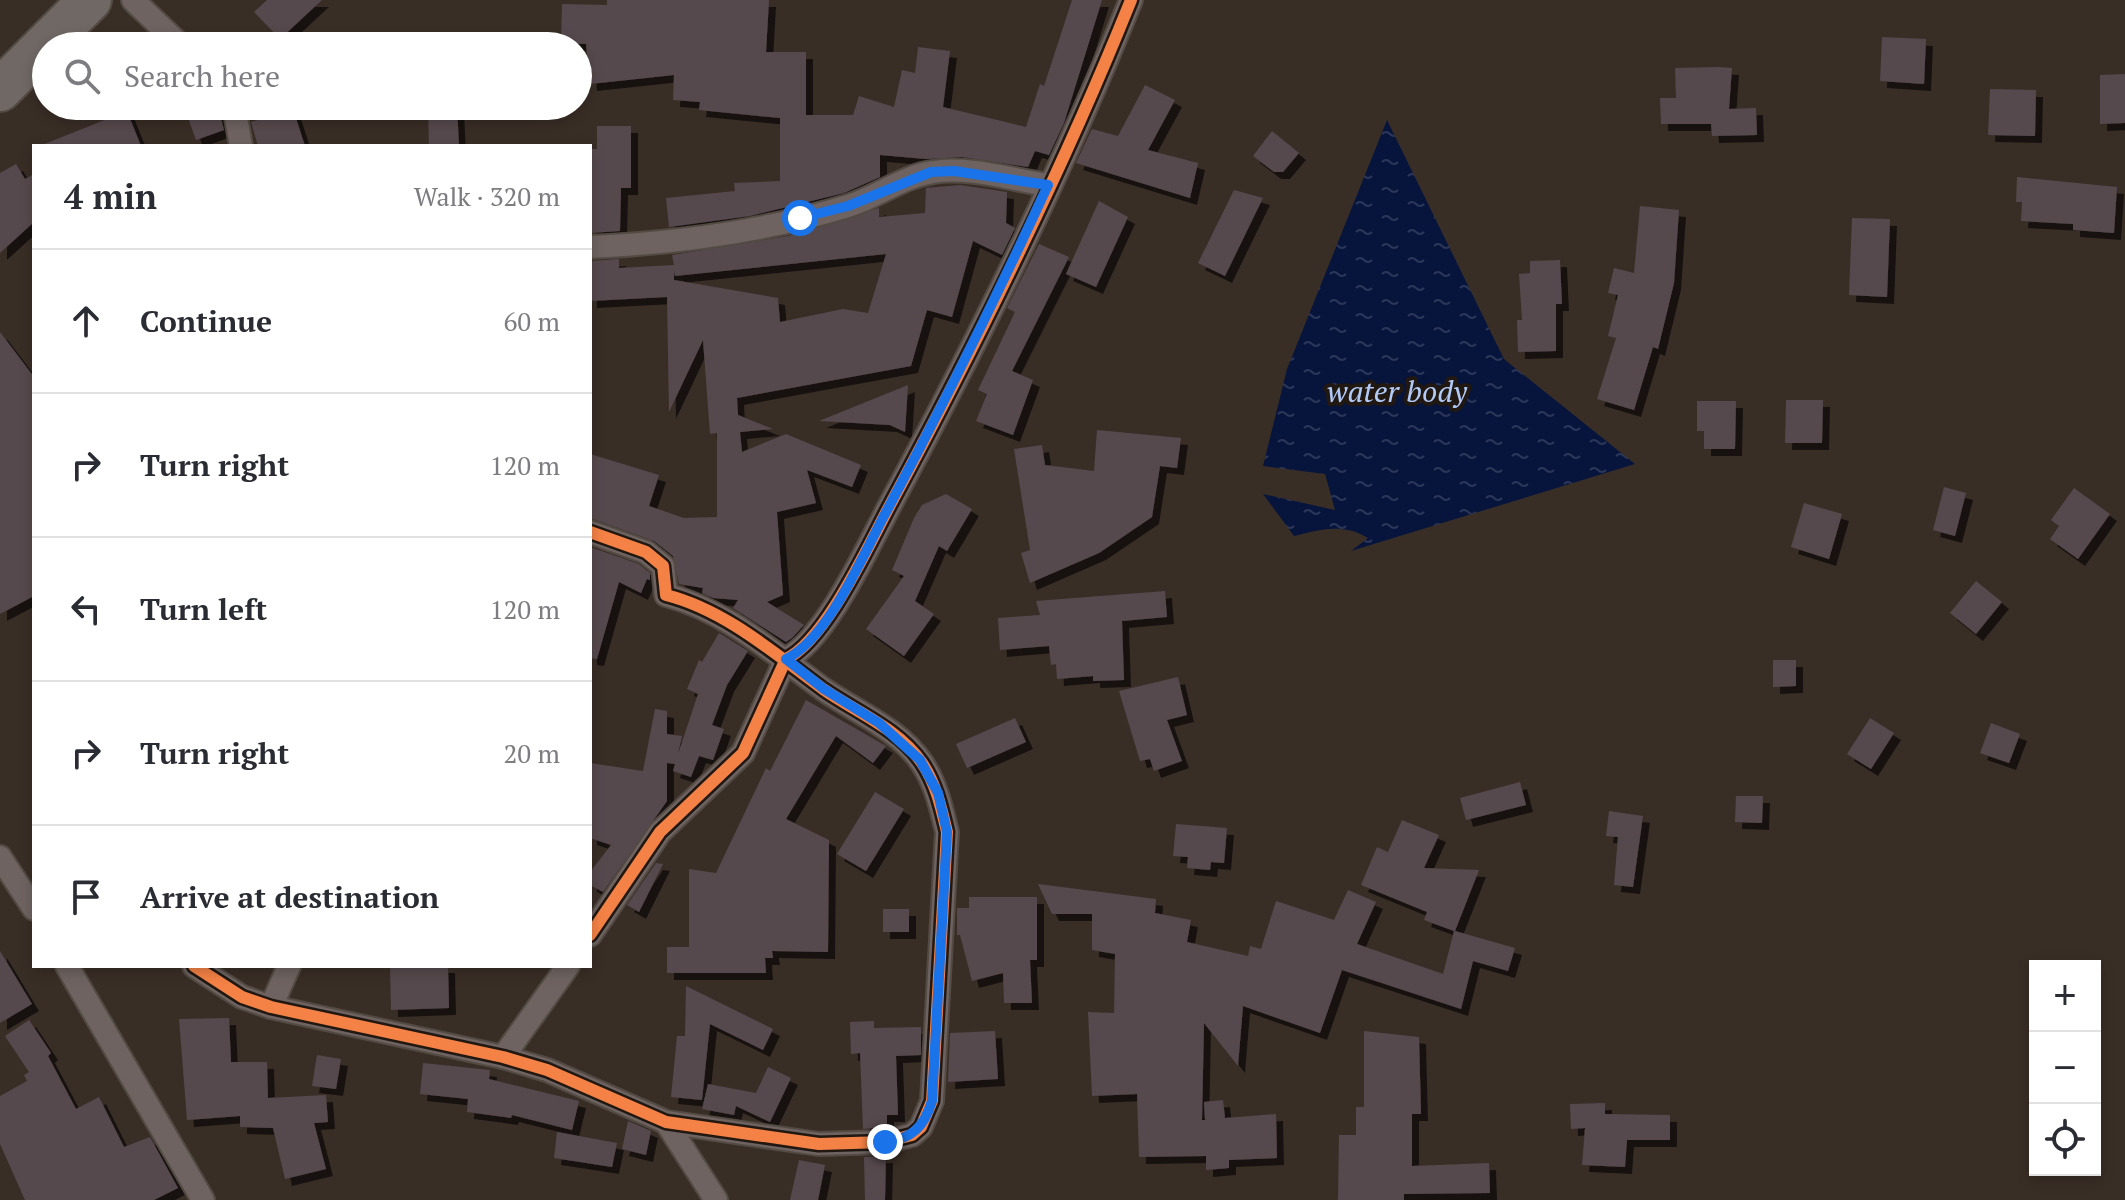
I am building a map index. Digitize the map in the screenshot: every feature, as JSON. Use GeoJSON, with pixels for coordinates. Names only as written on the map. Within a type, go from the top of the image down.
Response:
{"type":"FeatureCollection","features":[{"type":"Feature","properties":{"kind":"highway"},"geometry":{"type":"LineString","coordinates":[[58,32],[90,0]]}},
{"type":"Feature","properties":{"kind":"highway"},"geometry":{"type":"LineString","coordinates":[[0,90],[32,58]]}},
{"type":"Feature","properties":{"kind":"street"},"geometry":{"type":"LineString","coordinates":[[133,0],[166,32]]}},
{"type":"Feature","properties":{"kind":"street"},"geometry":{"type":"LineString","coordinates":[[592,932],[660,832],[743,753],[753,724],[786,659],[799,653],[817,632],[860,561],[953,388],[1131,0]]}},
{"type":"Feature","properties":{"kind":"street"},"geometry":{"type":"LineString","coordinates":[[236,120],[241,144]]}},
{"type":"Feature","properties":{"kind":"street"},"geometry":{"type":"LineString","coordinates":[[592,247],[663,245],[771,228],[848,206],[931,172],[954,171],[1048,185]]}},
{"type":"Feature","properties":{"kind":"street"},"geometry":{"type":"LineString","coordinates":[[197,968],[242,997],[271,1007],[503,1057],[547,1070],[666,1122],[819,1144],[885,1142],[912,1135],[921,1127],[932,1101],[947,832],[938,793],[920,760],[879,723],[824,689],[786,659],[699,603],[666,595],[663,566],[653,556],[592,533]]}},
{"type":"Feature","properties":{"kind":"street"},"geometry":{"type":"LineString","coordinates":[[0,857],[30,897]]}},
{"type":"Feature","properties":{"kind":"street"},"geometry":{"type":"LineString","coordinates":[[68,968],[203,1200]]}},
{"type":"Feature","properties":{"kind":"street"},"geometry":{"type":"LineString","coordinates":[[271,1007],[288,968]]}},
{"type":"Feature","properties":{"kind":"street"},"geometry":{"type":"LineString","coordinates":[[503,1057],[567,968]]}},
{"type":"Feature","properties":{"kind":"street"},"geometry":{"type":"LineString","coordinates":[[666,1122],[716,1200]]}},
{"type":"Feature","properties":{"kind":"water","name":"water body"},"geometry":{"type":"Polygon","coordinates":[[[1387,120],[1504,359],[1635,464],[1351,551],[1368,538],[1341,529],[1294,536],[1263,494],[1335,510],[1325,474],[1263,466],[1287,369],[1387,120]]]}},
{"type":"Feature","properties":{"kind":"building"},"geometry":{"type":"Polygon","coordinates":[[[267,0],[322,0],[288,32],[273,32],[254,12],[267,0]]]}},
{"type":"Feature","properties":{"kind":"building"},"geometry":{"type":"Polygon","coordinates":[[[607,0],[769,0],[766,52],[806,52],[806,115],[853,115],[859,96],[894,107],[902,70],[915,73],[918,47],[950,51],[943,107],[1026,127],[1040,84],[1044,86],[1072,0],[1102,0],[1064,123],[1049,155],[1035,151],[1028,167],[962,157],[926,159],[880,155],[880,177],[844,193],[750,216],[669,227],[666,198],[735,191],[734,183],[780,181],[780,118],[699,110],[700,102],[673,100],[674,75],[592,84],[592,32],[561,32],[562,4],[607,5],[607,0]]]}},
{"type":"Feature","properties":{"kind":"building"},"geometry":{"type":"Polygon","coordinates":[[[1882,37],[1926,39],[1924,84],[1880,81],[1882,37]]]}},
{"type":"Feature","properties":{"kind":"building"},"geometry":{"type":"Polygon","coordinates":[[[1675,68],[1732,68],[1729,109],[1756,108],[1757,135],[1712,136],[1711,124],[1661,124],[1660,98],[1676,98],[1675,68]]]}},
{"type":"Feature","properties":{"kind":"building"},"geometry":{"type":"Polygon","coordinates":[[[2125,74],[2125,123],[2100,124],[2100,75],[2125,74]]]}},
{"type":"Feature","properties":{"kind":"building"},"geometry":{"type":"Polygon","coordinates":[[[1145,85],[1175,100],[1148,150],[1198,163],[1190,198],[1076,163],[1092,129],[1118,136],[1145,85]]]}},
{"type":"Feature","properties":{"kind":"building"},"geometry":{"type":"Polygon","coordinates":[[[1990,89],[2036,90],[2035,136],[1988,135],[1990,89]]]}},
{"type":"Feature","properties":{"kind":"building"},"geometry":{"type":"Polygon","coordinates":[[[104,120],[131,120],[140,144],[44,144],[104,120]]]}},
{"type":"Feature","properties":{"kind":"building"},"geometry":{"type":"Polygon","coordinates":[[[189,120],[222,120],[224,130],[196,140],[189,120]]]}},
{"type":"Feature","properties":{"kind":"building"},"geometry":{"type":"Polygon","coordinates":[[[297,120],[304,144],[257,144],[251,122],[297,120]]]}},
{"type":"Feature","properties":{"kind":"building"},"geometry":{"type":"Polygon","coordinates":[[[428,120],[458,120],[459,144],[429,144],[428,120]]]}},
{"type":"Feature","properties":{"kind":"building"},"geometry":{"type":"Polygon","coordinates":[[[597,126],[631,126],[631,188],[621,188],[620,231],[592,233],[592,149],[597,149],[597,126]]]}},
{"type":"Feature","properties":{"kind":"building"},"geometry":{"type":"Polygon","coordinates":[[[1272,131],[1299,153],[1283,172],[1274,172],[1253,156],[1272,131]]]}},
{"type":"Feature","properties":{"kind":"building"},"geometry":{"type":"Polygon","coordinates":[[[16,164],[25,179],[32,175],[32,224],[0,253],[0,173],[16,164]]]}},
{"type":"Feature","properties":{"kind":"building"},"geometry":{"type":"Polygon","coordinates":[[[2017,177],[2117,187],[2114,233],[2073,230],[2073,224],[2021,221],[2022,202],[2016,202],[2017,177]]]}},
{"type":"Feature","properties":{"kind":"building"},"geometry":{"type":"Polygon","coordinates":[[[960,185],[1007,192],[1006,223],[1015,228],[1002,255],[973,241],[952,317],[927,310],[911,366],[737,398],[738,415],[773,429],[740,432],[742,452],[786,434],[861,465],[852,487],[807,470],[816,503],[777,512],[783,595],[767,602],[804,625],[792,638],[786,642],[733,608],[738,600],[713,598],[702,593],[703,588],[679,584],[673,556],[654,541],[592,519],[592,455],[659,475],[649,506],[684,518],[717,517],[717,433],[710,434],[703,340],[669,412],[667,297],[592,301],[592,261],[619,259],[619,268],[674,265],[672,255],[788,236],[879,208],[879,217],[925,213],[926,188],[960,185]],[[886,254],[675,276],[674,271],[674,280],[778,298],[780,322],[843,309],[868,313],[886,254]]]}},
{"type":"Feature","properties":{"kind":"building"},"geometry":{"type":"Polygon","coordinates":[[[1234,190],[1263,198],[1225,276],[1198,263],[1234,190]]]}},
{"type":"Feature","properties":{"kind":"building"},"geometry":{"type":"Polygon","coordinates":[[[1099,201],[1128,217],[1096,287],[1066,274],[1099,201]]]}},
{"type":"Feature","properties":{"kind":"building"},"geometry":{"type":"Polygon","coordinates":[[[1640,206],[1679,210],[1674,283],[1658,349],[1653,347],[1634,410],[1597,399],[1616,338],[1608,336],[1618,295],[1608,293],[1614,268],[1634,273],[1640,206]]]}},
{"type":"Feature","properties":{"kind":"building"},"geometry":{"type":"Polygon","coordinates":[[[1852,218],[1890,219],[1887,297],[1849,295],[1852,218]]]}},
{"type":"Feature","properties":{"kind":"building"},"geometry":{"type":"Polygon","coordinates":[[[1039,244],[1069,257],[1012,371],[1033,380],[1013,435],[976,421],[987,394],[978,390],[1015,312],[1007,308],[1039,244]]]}},
{"type":"Feature","properties":{"kind":"building"},"geometry":{"type":"Polygon","coordinates":[[[1560,260],[1562,304],[1556,304],[1556,351],[1518,352],[1517,320],[1522,320],[1519,274],[1530,273],[1530,261],[1560,260]]]}},
{"type":"Feature","properties":{"kind":"building"},"geometry":{"type":"Polygon","coordinates":[[[0,332],[32,374],[32,597],[0,614],[0,332]]]}},
{"type":"Feature","properties":{"kind":"building"},"geometry":{"type":"Polygon","coordinates":[[[908,385],[905,432],[890,425],[819,421],[908,385]]]}},
{"type":"Feature","properties":{"kind":"building"},"geometry":{"type":"Polygon","coordinates":[[[1786,400],[1823,400],[1822,443],[1785,443],[1786,400]]]}},
{"type":"Feature","properties":{"kind":"building"},"geometry":{"type":"Polygon","coordinates":[[[1697,401],[1736,401],[1735,449],[1704,449],[1704,431],[1697,431],[1697,401]]]}},
{"type":"Feature","properties":{"kind":"building"},"geometry":{"type":"Polygon","coordinates":[[[1097,430],[1181,438],[1177,468],[1160,466],[1152,517],[1099,553],[1030,583],[1021,553],[1030,550],[1014,449],[1042,445],[1045,465],[1094,471],[1097,430]]]}},
{"type":"Feature","properties":{"kind":"building"},"geometry":{"type":"Polygon","coordinates":[[[1944,487],[1966,493],[1955,536],[1933,530],[1944,487]]]}},
{"type":"Feature","properties":{"kind":"building"},"geometry":{"type":"Polygon","coordinates":[[[2074,488],[2110,514],[2078,559],[2050,539],[2059,526],[2051,520],[2074,488]]]}},
{"type":"Feature","properties":{"kind":"building"},"geometry":{"type":"Polygon","coordinates":[[[946,494],[972,509],[947,551],[939,546],[915,601],[934,614],[904,656],[866,629],[904,576],[892,570],[914,518],[922,505],[946,494]]]}},
{"type":"Feature","properties":{"kind":"building"},"geometry":{"type":"Polygon","coordinates":[[[1804,503],[1842,514],[1829,559],[1791,547],[1804,503]]]}},
{"type":"Feature","properties":{"kind":"building"},"geometry":{"type":"Polygon","coordinates":[[[592,548],[639,564],[650,573],[650,580],[647,579],[641,593],[619,582],[597,659],[592,658],[592,548]]]}},
{"type":"Feature","properties":{"kind":"building"},"geometry":{"type":"Polygon","coordinates":[[[1976,581],[2002,602],[1976,634],[1950,613],[1976,581]]]}},
{"type":"Feature","properties":{"kind":"building"},"geometry":{"type":"Polygon","coordinates":[[[1165,591],[1167,617],[1122,621],[1124,680],[1093,681],[1093,676],[1057,679],[1056,664],[1051,665],[1049,646],[1000,650],[998,618],[1040,615],[1036,601],[1165,591]]]}},
{"type":"Feature","properties":{"kind":"building"},"geometry":{"type":"Polygon","coordinates":[[[719,633],[748,651],[727,685],[712,725],[724,729],[713,760],[699,756],[691,777],[673,771],[675,764],[667,763],[667,801],[603,892],[592,886],[592,869],[611,845],[592,839],[592,763],[643,771],[655,709],[667,711],[667,734],[682,736],[678,754],[698,694],[687,689],[699,660],[702,662],[719,633]]]}},
{"type":"Feature","properties":{"kind":"building"},"geometry":{"type":"Polygon","coordinates":[[[1773,660],[1796,660],[1796,686],[1773,687],[1773,660]]]}},
{"type":"Feature","properties":{"kind":"building"},"geometry":{"type":"Polygon","coordinates":[[[1178,677],[1187,715],[1167,720],[1182,761],[1154,771],[1150,759],[1140,761],[1119,691],[1178,677]]]}},
{"type":"Feature","properties":{"kind":"building"},"geometry":{"type":"Polygon","coordinates":[[[806,700],[886,746],[873,763],[836,736],[786,819],[829,840],[828,952],[772,951],[773,958],[765,958],[766,973],[667,973],[667,947],[689,947],[689,869],[716,873],[766,768],[770,771],[806,700]]]}},
{"type":"Feature","properties":{"kind":"building"},"geometry":{"type":"Polygon","coordinates":[[[1015,718],[1026,742],[967,768],[956,744],[1015,718]]]}},
{"type":"Feature","properties":{"kind":"building"},"geometry":{"type":"Polygon","coordinates":[[[1870,718],[1894,733],[1871,769],[1847,754],[1870,718]]]}},
{"type":"Feature","properties":{"kind":"building"},"geometry":{"type":"Polygon","coordinates":[[[1991,723],[2020,734],[2009,763],[1980,753],[1991,723]]]}},
{"type":"Feature","properties":{"kind":"building"},"geometry":{"type":"Polygon","coordinates":[[[1520,782],[1526,805],[1466,820],[1460,798],[1520,782]]]}},
{"type":"Feature","properties":{"kind":"building"},"geometry":{"type":"Polygon","coordinates":[[[875,792],[904,809],[866,871],[837,854],[875,792]]]}},
{"type":"Feature","properties":{"kind":"building"},"geometry":{"type":"Polygon","coordinates":[[[1736,796],[1763,796],[1762,823],[1735,822],[1736,796]]]}},
{"type":"Feature","properties":{"kind":"building"},"geometry":{"type":"Polygon","coordinates":[[[1609,811],[1643,816],[1633,887],[1614,885],[1618,837],[1606,836],[1609,811]]]}},
{"type":"Feature","properties":{"kind":"building"},"geometry":{"type":"Polygon","coordinates":[[[1402,820],[1439,835],[1424,868],[1479,870],[1455,931],[1515,948],[1508,971],[1473,961],[1461,1009],[1342,970],[1320,1033],[1243,1006],[1238,1066],[1204,1023],[1202,1120],[1205,1120],[1204,1102],[1223,1100],[1225,1118],[1276,1114],[1277,1158],[1229,1160],[1229,1168],[1206,1170],[1206,1156],[1139,1157],[1137,1094],[1092,1096],[1088,1012],[1114,1013],[1115,954],[1092,950],[1092,914],[1052,914],[1038,884],[1156,899],[1155,913],[1191,920],[1187,942],[1248,956],[1250,946],[1261,949],[1276,901],[1334,920],[1348,890],[1376,902],[1357,944],[1443,974],[1454,931],[1424,920],[1427,912],[1361,885],[1377,847],[1388,852],[1402,820]]]}},
{"type":"Feature","properties":{"kind":"building"},"geometry":{"type":"Polygon","coordinates":[[[1176,824],[1227,828],[1224,863],[1211,862],[1210,870],[1187,868],[1188,857],[1173,856],[1176,824]]]}},
{"type":"Feature","properties":{"kind":"building"},"geometry":{"type":"Polygon","coordinates":[[[656,863],[663,864],[639,912],[627,905],[656,863]]]}},
{"type":"Feature","properties":{"kind":"building"},"geometry":{"type":"Polygon","coordinates":[[[969,897],[1037,897],[1037,960],[1030,960],[1032,1003],[1004,1003],[1003,973],[972,981],[960,935],[957,935],[957,908],[969,908],[969,897]]]}},
{"type":"Feature","properties":{"kind":"building"},"geometry":{"type":"Polygon","coordinates":[[[883,909],[909,909],[909,932],[883,932],[883,909]]]}},
{"type":"Feature","properties":{"kind":"building"},"geometry":{"type":"Polygon","coordinates":[[[0,951],[32,1004],[0,1023],[0,951]]]}},
{"type":"Feature","properties":{"kind":"building"},"geometry":{"type":"Polygon","coordinates":[[[390,968],[448,968],[449,1008],[391,1010],[390,968]]]}},
{"type":"Feature","properties":{"kind":"building"},"geometry":{"type":"Polygon","coordinates":[[[686,986],[773,1029],[763,1050],[710,1024],[702,1100],[671,1097],[677,1036],[685,1036],[686,986]]]}},
{"type":"Feature","properties":{"kind":"building"},"geometry":{"type":"Polygon","coordinates":[[[229,1018],[231,1062],[267,1062],[268,1098],[326,1095],[328,1122],[314,1123],[326,1169],[285,1179],[273,1128],[240,1127],[240,1116],[187,1120],[179,1019],[229,1018]]]}},
{"type":"Feature","properties":{"kind":"building"},"geometry":{"type":"Polygon","coordinates":[[[29,1020],[51,1053],[48,1056],[76,1109],[99,1097],[124,1147],[150,1137],[178,1188],[154,1200],[25,1200],[0,1144],[0,1096],[27,1081],[24,1075],[29,1072],[5,1036],[29,1020]]]}},
{"type":"Feature","properties":{"kind":"building"},"geometry":{"type":"Polygon","coordinates":[[[874,1021],[874,1028],[921,1027],[921,1055],[896,1056],[898,1115],[887,1115],[887,1127],[863,1129],[860,1053],[851,1054],[850,1022],[874,1021]]]}},
{"type":"Feature","properties":{"kind":"building"},"geometry":{"type":"Polygon","coordinates":[[[995,1031],[998,1079],[948,1082],[950,1033],[995,1031]]]}},
{"type":"Feature","properties":{"kind":"building"},"geometry":{"type":"Polygon","coordinates":[[[1364,1031],[1419,1037],[1421,1114],[1412,1114],[1412,1166],[1489,1163],[1490,1193],[1404,1194],[1404,1200],[1338,1200],[1339,1135],[1356,1135],[1356,1107],[1364,1107],[1364,1031]]]}},
{"type":"Feature","properties":{"kind":"building"},"geometry":{"type":"Polygon","coordinates":[[[317,1055],[341,1059],[336,1089],[312,1086],[317,1055]]]}},
{"type":"Feature","properties":{"kind":"building"},"geometry":{"type":"Polygon","coordinates":[[[423,1063],[490,1070],[489,1079],[579,1101],[572,1130],[512,1115],[511,1118],[467,1112],[468,1099],[420,1094],[423,1063]]]}},
{"type":"Feature","properties":{"kind":"building"},"geometry":{"type":"Polygon","coordinates":[[[768,1067],[791,1078],[770,1122],[736,1106],[734,1115],[702,1109],[708,1084],[756,1093],[768,1067]]]}},
{"type":"Feature","properties":{"kind":"building"},"geometry":{"type":"Polygon","coordinates":[[[1605,1103],[1605,1114],[1670,1115],[1670,1140],[1627,1140],[1625,1167],[1582,1165],[1585,1128],[1571,1129],[1570,1104],[1605,1103]]]}},
{"type":"Feature","properties":{"kind":"building"},"geometry":{"type":"Polygon","coordinates":[[[628,1121],[651,1131],[646,1155],[622,1149],[628,1121]]]}},
{"type":"Feature","properties":{"kind":"building"},"geometry":{"type":"Polygon","coordinates":[[[557,1132],[617,1143],[612,1167],[554,1158],[557,1132]]]}},
{"type":"Feature","properties":{"kind":"building"},"geometry":{"type":"Polygon","coordinates":[[[886,1156],[885,1200],[865,1200],[864,1157],[886,1156]]]}},
{"type":"Feature","properties":{"kind":"building"},"geometry":{"type":"Polygon","coordinates":[[[799,1160],[825,1165],[818,1200],[790,1200],[799,1160]]]}},
{"type":"Feature","properties":{"kind":"cycle path"},"geometry":{"type":"LineString","coordinates":[[592,932],[660,832],[743,753],[786,659],[816,633],[845,590],[1018,256],[1131,0]]}},
{"type":"Feature","properties":{"kind":"cycle path"},"geometry":{"type":"LineString","coordinates":[[197,968],[242,997],[271,1007],[503,1057],[547,1070],[666,1122],[819,1144],[885,1142],[912,1135],[921,1127],[932,1101],[947,832],[938,796],[927,771],[901,740],[823,689],[748,634],[709,611],[666,595],[663,566],[646,552],[592,533]]}},
{"type":"Feature","properties":{"kind":"route"},"geometry":{"type":"LineString","coordinates":[[800,218],[848,206],[931,172],[954,171],[1048,185],[953,388],[860,561],[817,632],[799,653],[786,659],[824,689],[879,723],[920,760],[938,793],[947,832],[932,1101],[928,1116],[912,1135],[885,1142]]}}]}
